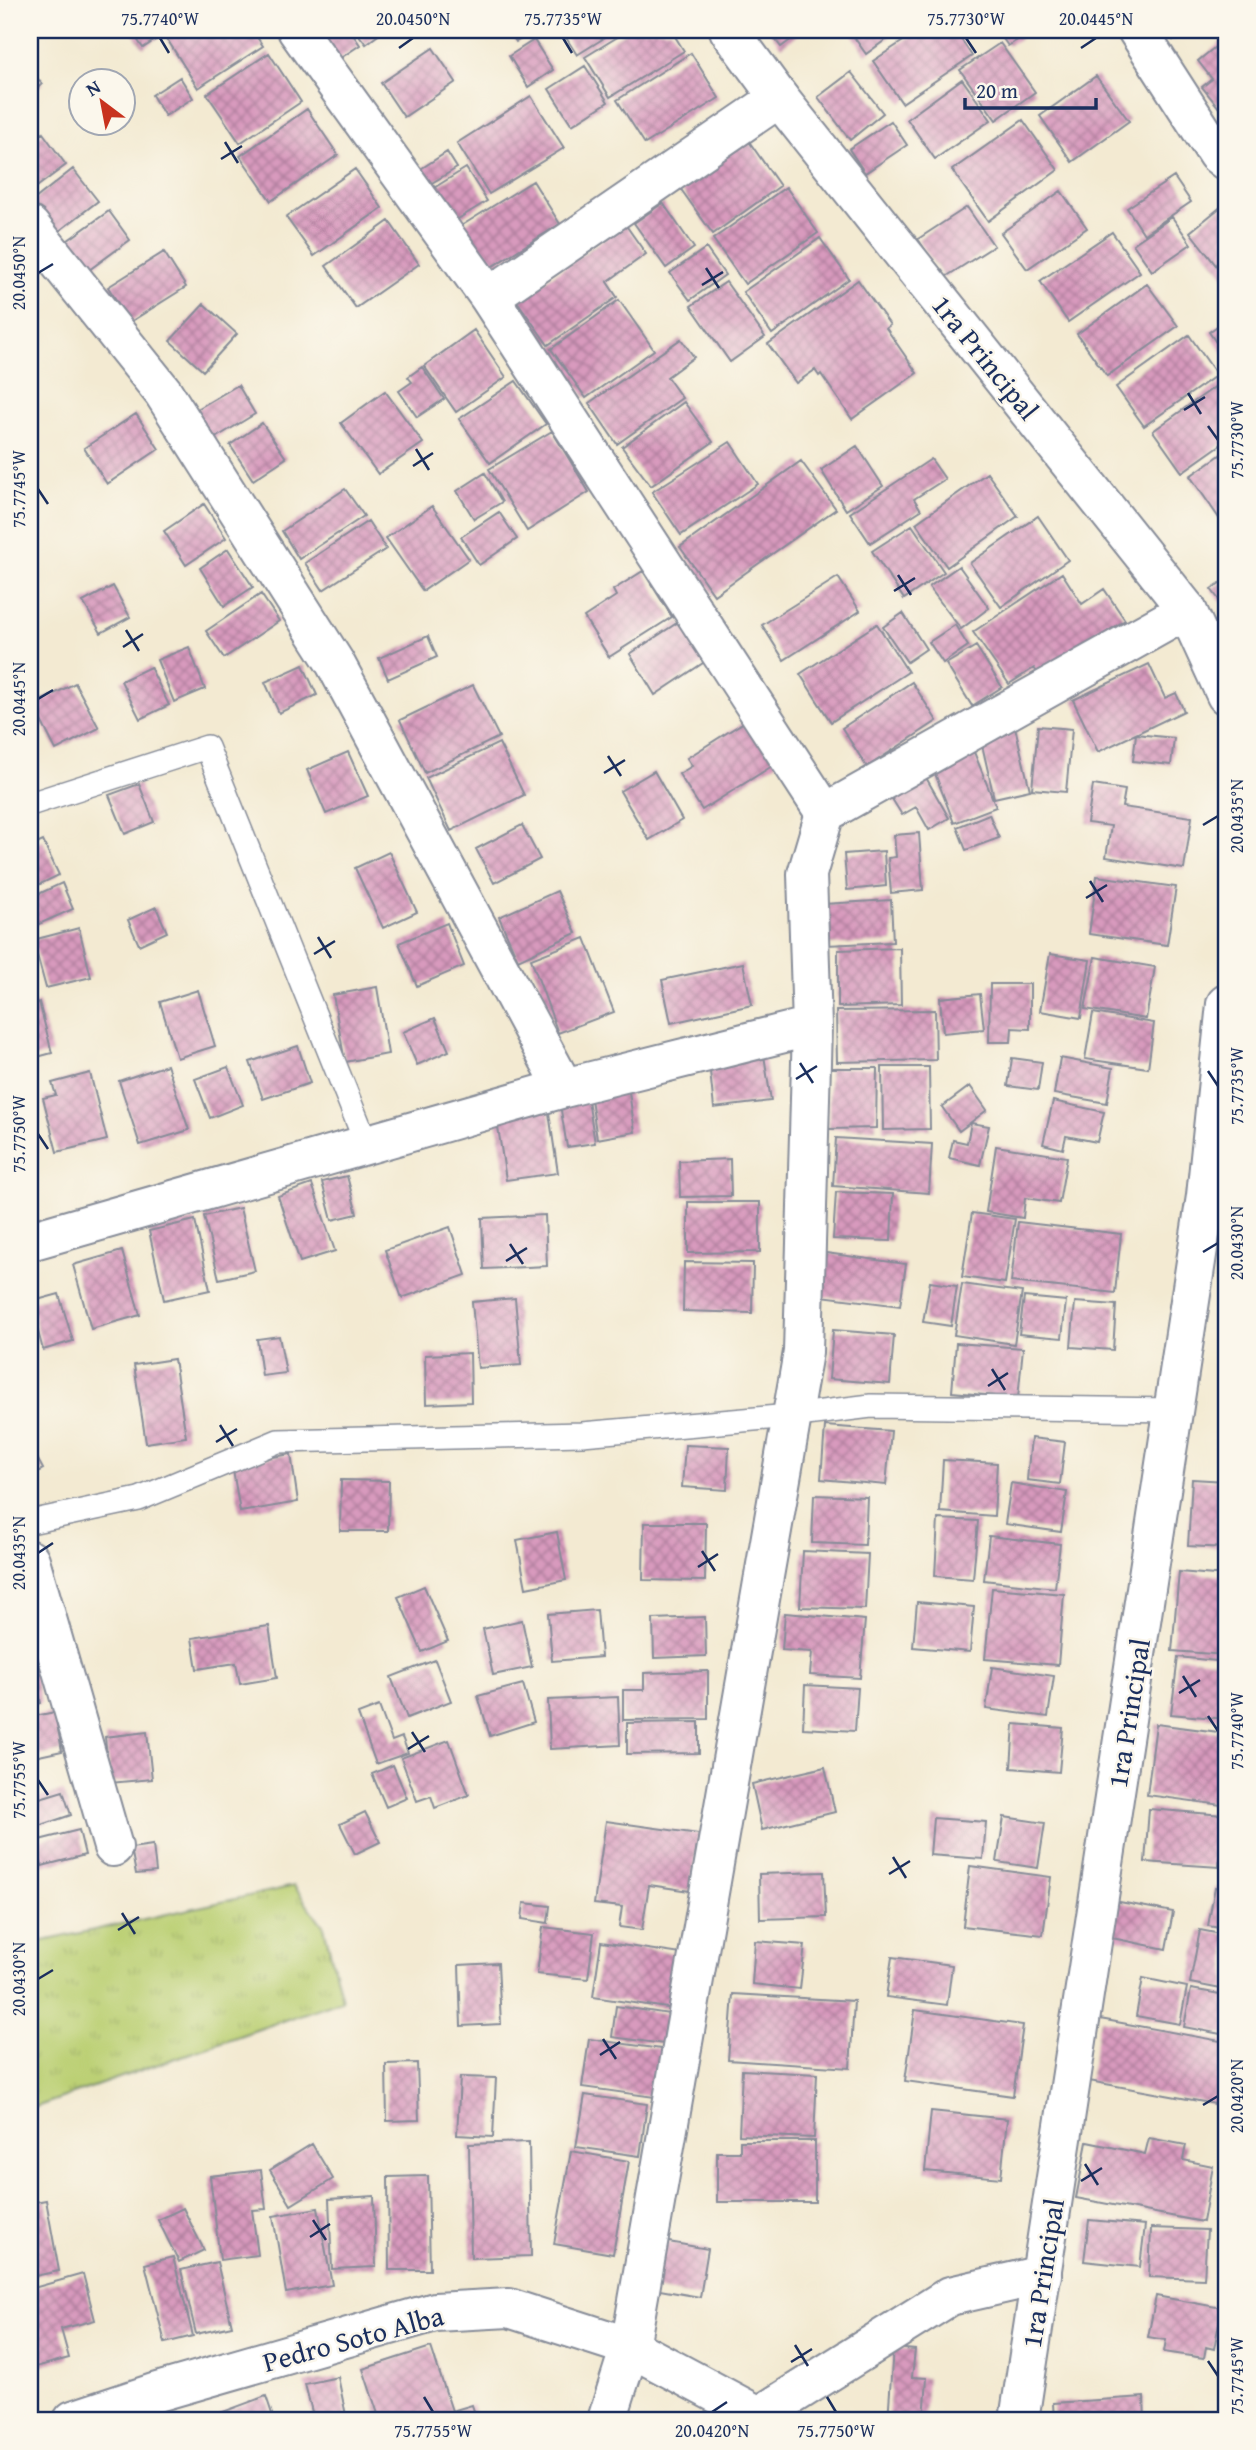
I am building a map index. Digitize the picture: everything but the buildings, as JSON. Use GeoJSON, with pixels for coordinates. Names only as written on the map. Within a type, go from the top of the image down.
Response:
{"type":"FeatureCollection","features":[{"type":"Feature","properties":{"kind":"street"},"geometry":{"type":"LineString","coordinates":[[297,30],[489,297],[825,813]]}},
{"type":"Feature","properties":{"kind":"street","name":"1ra Principal"},"geometry":{"type":"LineString","coordinates":[[729,30],[779,98],[1187,610],[1226,695]]}},
{"type":"Feature","properties":{"kind":"street"},"geometry":{"type":"LineString","coordinates":[[1137,30],[1217,154],[1226,161]]}},
{"type":"Feature","properties":{"kind":"street"},"geometry":{"type":"LineString","coordinates":[[489,297],[779,98]]}},
{"type":"Feature","properties":{"kind":"street"},"geometry":{"type":"LineString","coordinates":[[30,226],[163,392],[335,663],[564,1088]]}},
{"type":"Feature","properties":{"kind":"street"},"geometry":{"type":"LineString","coordinates":[[607,2420],[630,2347],[803,1352],[812,1026],[807,874],[825,813],[1187,610]]}},
{"type":"Feature","properties":{"kind":"street","name":"1ra Principal"},"geometry":{"type":"LineString","coordinates":[[1019,2420],[1174,1410],[1216,1193],[1226,1004]]}},
{"type":"Feature","properties":{"kind":"street"},"geometry":{"type":"LineString","coordinates":[[30,1241],[564,1088],[812,1026]]}},
{"type":"Feature","properties":{"kind":"street"},"geometry":{"type":"LineString","coordinates":[[30,1560],[113,1847]]}},
{"type":"Feature","properties":{"kind":"street","name":"Pedro Soto Alba"},"geometry":{"type":"LineString","coordinates":[[73,2420],[154,2393],[435,2312],[509,2308],[630,2347],[761,2418],[950,2296],[1042,2275]]}},
{"type":"Feature","properties":{"kind":"lane"},"geometry":{"type":"LineString","coordinates":[[30,804],[207,747],[367,1145]]}},
{"type":"Feature","properties":{"kind":"lane"},"geometry":{"type":"LineString","coordinates":[[30,1522],[139,1499],[278,1441],[582,1434],[790,1416],[871,1406],[1174,1410]]}},
{"type":"Feature","properties":{"kind":"green space"},"geometry":{"type":"Polygon","coordinates":[[[294,1886],[324,1927],[342,2000],[30,2109],[30,1944],[294,1886]]]}}]}
